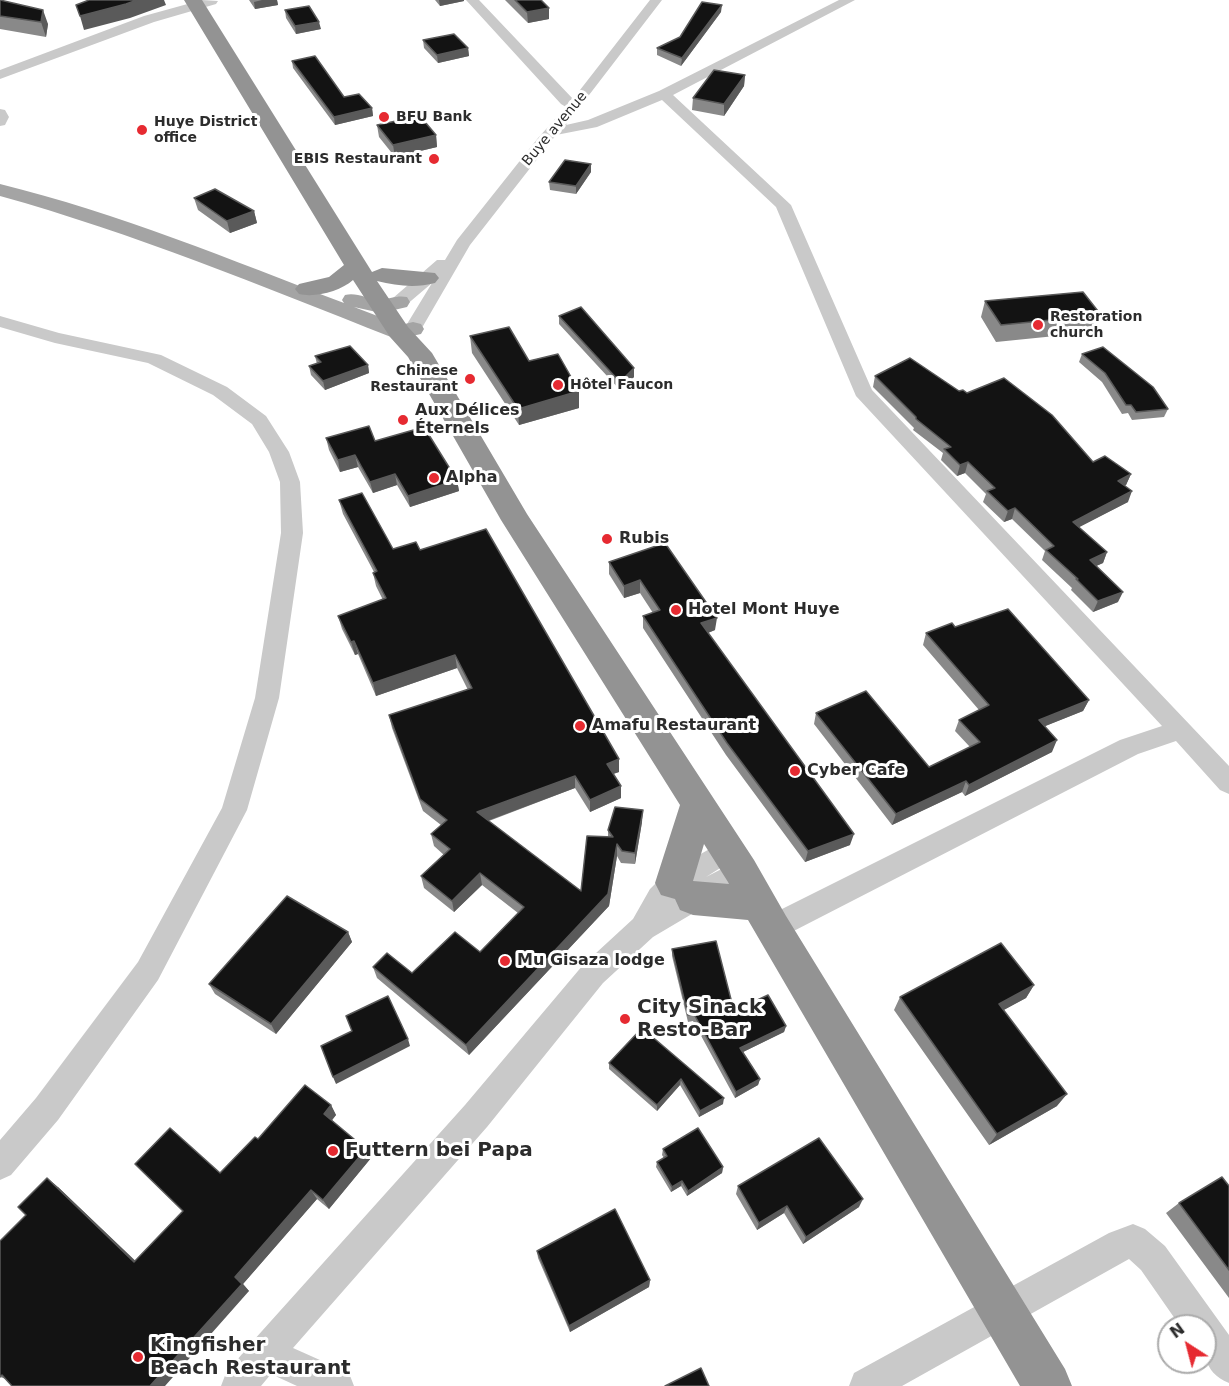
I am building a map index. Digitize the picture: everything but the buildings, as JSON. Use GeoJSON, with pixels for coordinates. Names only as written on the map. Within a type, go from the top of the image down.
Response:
{"type":"FeatureCollection","features":[{"type":"Feature","properties":{"kind":"highway"},"geometry":{"type":"LineString","coordinates":[[203,1],[340,222],[382,275],[390,304]]}},
{"type":"Feature","properties":{"kind":"highway"},"geometry":{"type":"LineString","coordinates":[[340,222],[357,266],[390,304],[516,520],[734,860],[1002,1313],[1048,1386]]}},
{"type":"Feature","properties":{"kind":"highway"},"geometry":{"type":"LineString","coordinates":[[296,288],[337,282],[357,266]]}},
{"type":"Feature","properties":{"kind":"highway"},"geometry":{"type":"LineString","coordinates":[[382,275],[406,279],[427,278]]}},
{"type":"Feature","properties":{"kind":"highway"},"geometry":{"type":"LineString","coordinates":[[698,804],[684,891],[766,916]]}},
{"type":"Feature","properties":{"kind":"main road"},"geometry":{"type":"LineString","coordinates":[[0,190],[58,206],[296,288],[410,338]]}},
{"type":"Feature","properties":{"kind":"main road"},"geometry":{"type":"LineString","coordinates":[[296,288],[390,304]]}},
{"type":"Feature","properties":{"kind":"street"},"geometry":{"type":"LineString","coordinates":[[472,0],[566,101],[575,106]]}},
{"type":"Feature","properties":{"kind":"street","name":"Buye avenue"},"geometry":{"type":"LineString","coordinates":[[453,258],[551,132],[575,106],[656,0]]}},
{"type":"Feature","properties":{"kind":"street"},"geometry":{"type":"LineString","coordinates":[[551,132],[592,124],[664,94],[849,0]]}},
{"type":"Feature","properties":{"kind":"street"},"geometry":{"type":"LineString","coordinates":[[0,75],[203,1]]}},
{"type":"Feature","properties":{"kind":"street"},"geometry":{"type":"LineString","coordinates":[[664,94],[783,206],[863,392],[1229,783]]}},
{"type":"Feature","properties":{"kind":"street"},"geometry":{"type":"LineString","coordinates":[[0,113],[0,122]]}},
{"type":"Feature","properties":{"kind":"street"},"geometry":{"type":"LineString","coordinates":[[390,304],[453,258]]}},
{"type":"Feature","properties":{"kind":"street"},"geometry":{"type":"LineString","coordinates":[[410,338],[453,258]]}},
{"type":"Feature","properties":{"kind":"street"},"geometry":{"type":"LineString","coordinates":[[0,321],[55,338],[154,360],[220,391],[259,420],[279,452],[290,482],[292,533],[267,698],[234,810],[148,971],[47,1109],[0,1164]]}},
{"type":"Feature","properties":{"kind":"street"},"geometry":{"type":"LineString","coordinates":[[766,916],[1129,747],[1181,730]]}},
{"type":"Feature","properties":{"kind":"street"},"geometry":{"type":"LineString","coordinates":[[239,1386],[265,1353],[476,1116],[593,974],[684,891],[734,860]]}},
{"type":"Feature","properties":{"kind":"street"},"geometry":{"type":"LineString","coordinates":[[867,1386],[1121,1245],[1133,1241],[1153,1258],[1193,1314]]}},
{"type":"Feature","properties":{"kind":"street"},"geometry":{"type":"LineString","coordinates":[[1217,1348],[1229,1365]]}},
{"type":"Feature","properties":{"kind":"street"},"geometry":{"type":"LineString","coordinates":[[265,1353],[336,1386]]}},
{"type":"Feature","properties":{"kind":"place","name":"BFU Bank"},"geometry":{"type":"Point","coordinates":[384,117]}},
{"type":"Feature","properties":{"kind":"place","name":"Huye District office"},"geometry":{"type":"Point","coordinates":[142,130]}},
{"type":"Feature","properties":{"kind":"place","name":"EBIS Restaurant"},"geometry":{"type":"Point","coordinates":[434,159]}},
{"type":"Feature","properties":{"kind":"place","name":"Restoration church"},"geometry":{"type":"Point","coordinates":[1038,325]}},
{"type":"Feature","properties":{"kind":"place","name":"Chinese Restaurant"},"geometry":{"type":"Point","coordinates":[470,379]}},
{"type":"Feature","properties":{"kind":"place","name":"Hôtel Faucon"},"geometry":{"type":"Point","coordinates":[558,385]}},
{"type":"Feature","properties":{"kind":"place","name":"Aux Délices Éternels"},"geometry":{"type":"Point","coordinates":[403,420]}},
{"type":"Feature","properties":{"kind":"place","name":"Alpha"},"geometry":{"type":"Point","coordinates":[434,478]}},
{"type":"Feature","properties":{"kind":"place","name":"Rubis"},"geometry":{"type":"Point","coordinates":[607,539]}},
{"type":"Feature","properties":{"kind":"place","name":"Hotel Mont Huye"},"geometry":{"type":"Point","coordinates":[676,610]}},
{"type":"Feature","properties":{"kind":"place","name":"Amafu Restaurant"},"geometry":{"type":"Point","coordinates":[580,726]}},
{"type":"Feature","properties":{"kind":"place","name":"Cyber Cafe"},"geometry":{"type":"Point","coordinates":[795,771]}},
{"type":"Feature","properties":{"kind":"place","name":"Mu Gisaza lodge"},"geometry":{"type":"Point","coordinates":[505,961]}},
{"type":"Feature","properties":{"kind":"place","name":"City Sinack Resto-Bar"},"geometry":{"type":"Point","coordinates":[625,1019]}},
{"type":"Feature","properties":{"kind":"place","name":"Futtern bei Papa"},"geometry":{"type":"Point","coordinates":[333,1151]}},
{"type":"Feature","properties":{"kind":"place","name":"Kingfisher Beach Restaurant"},"geometry":{"type":"Point","coordinates":[138,1357]}}]}
